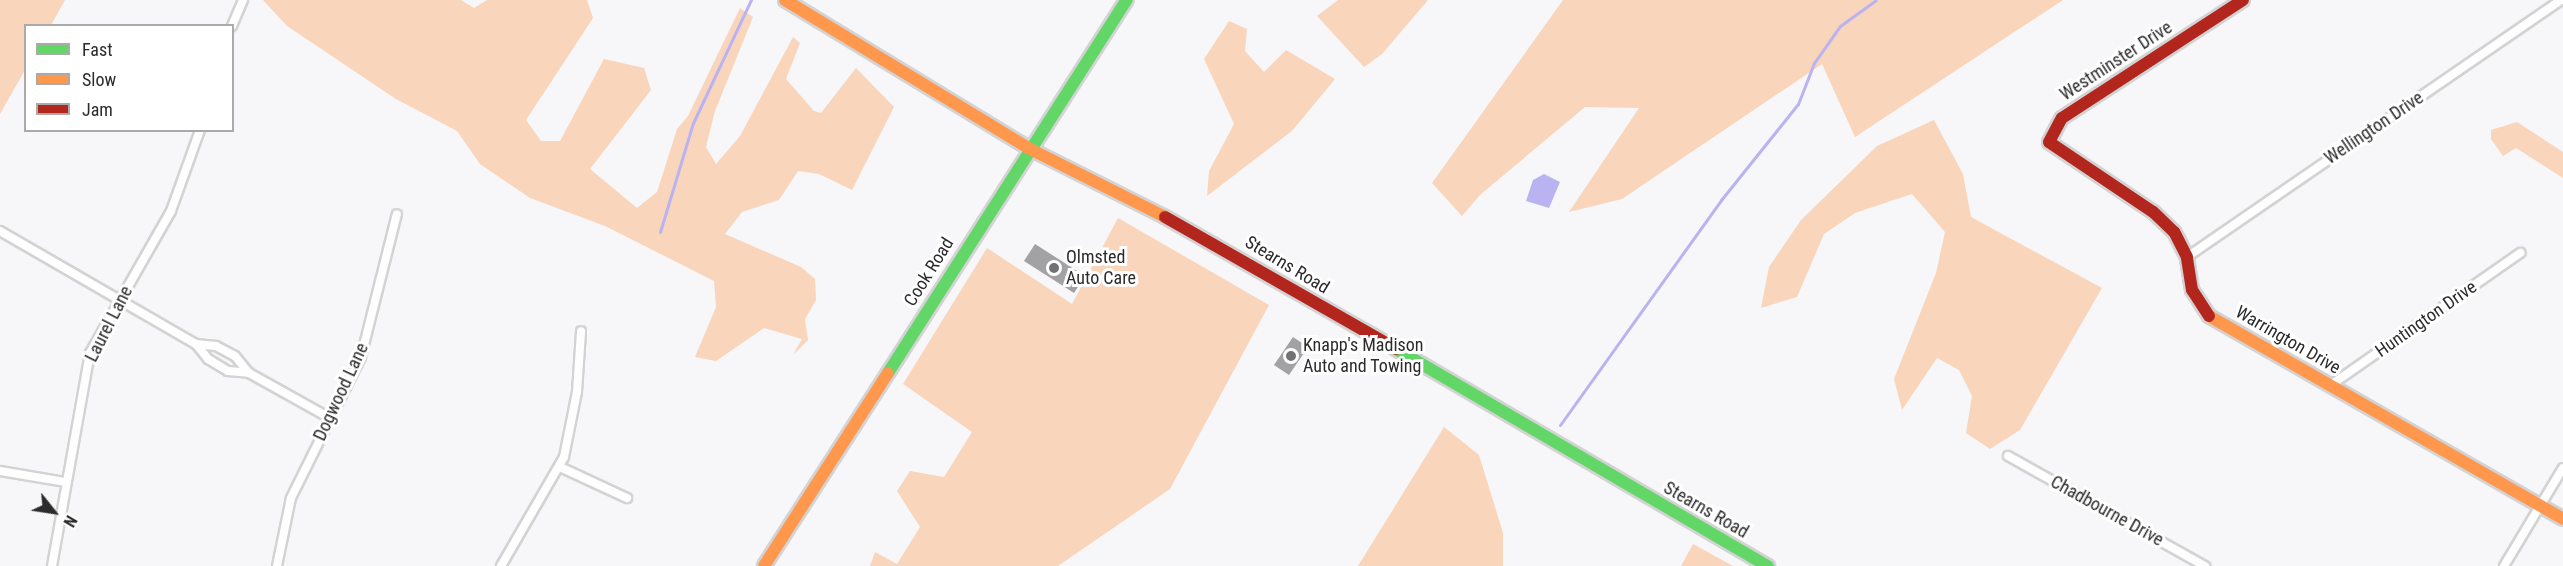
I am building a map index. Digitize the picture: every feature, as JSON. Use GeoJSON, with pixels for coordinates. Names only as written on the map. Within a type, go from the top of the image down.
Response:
{"type":"FeatureCollection","features":[{"type":"Feature","properties":{"kind":"street"},"geometry":{"type":"LineString","coordinates":[[233,24],[243,0]]}},
{"type":"Feature","properties":{"kind":"street","name":"Stearns Road"},"geometry":{"type":"LineString","coordinates":[[785,0],[1028,148],[1212,241],[1768,566]]}},
{"type":"Feature","properties":{"kind":"street","name":"Cook Road"},"geometry":{"type":"LineString","coordinates":[[764,566],[1028,148],[1127,0]]}},
{"type":"Feature","properties":{"kind":"street","name":"Westminster Drive"},"geometry":{"type":"LineString","coordinates":[[2049,142],[2062,118],[2243,0]]}},
{"type":"Feature","properties":{"kind":"street","name":"Wellington Drive"},"geometry":{"type":"LineString","coordinates":[[2187,257],[2561,0]]}},
{"type":"Feature","properties":{"kind":"street","name":"Laurel Lane"},"geometry":{"type":"LineString","coordinates":[[52,566],[65,482],[90,353],[171,211],[199,132]]}},
{"type":"Feature","properties":{"kind":"street","name":"Warrington Drive"},"geometry":{"type":"LineString","coordinates":[[2049,142],[2153,212],[2174,232],[2187,257],[2192,290],[2206,314],[2563,519]]}},
{"type":"Feature","properties":{"kind":"street","name":"Dogwood Lane"},"geometry":{"type":"LineString","coordinates":[[276,566],[291,498],[361,357],[397,214]]}},
{"type":"Feature","properties":{"kind":"street"},"geometry":{"type":"LineString","coordinates":[[0,231],[120,298],[196,344],[208,359],[228,370],[249,374],[330,418]]}},
{"type":"Feature","properties":{"kind":"street","name":"Huntington Drive"},"geometry":{"type":"LineString","coordinates":[[2331,385],[2520,253]]}},
{"type":"Feature","properties":{"kind":"street"},"geometry":{"type":"LineString","coordinates":[[501,566],[560,466],[577,392],[581,331]]}},
{"type":"Feature","properties":{"kind":"street"},"geometry":{"type":"LineString","coordinates":[[196,344],[216,346],[235,356],[249,374]]}},
{"type":"Feature","properties":{"kind":"street","name":"Chadbourne Drive"},"geometry":{"type":"LineString","coordinates":[[2008,456],[2205,566]]}},
{"type":"Feature","properties":{"kind":"street"},"geometry":{"type":"LineString","coordinates":[[560,466],[627,498]]}},
{"type":"Feature","properties":{"kind":"street"},"geometry":{"type":"LineString","coordinates":[[2504,566],[2563,468]]}},
{"type":"Feature","properties":{"kind":"street"},"geometry":{"type":"LineString","coordinates":[[0,471],[65,482]]}},
{"type":"Feature","properties":{"kind":"shaded area"},"geometry":{"type":"Polygon","coordinates":[[[0,0],[65,0],[52,24],[24,24],[24,72],[0,114],[0,0]]]}},
{"type":"Feature","properties":{"kind":"shaded area"},"geometry":{"type":"Polygon","coordinates":[[[263,0],[461,0],[474,8],[487,0],[587,0],[593,18],[526,120],[541,141],[560,141],[604,59],[644,68],[651,90],[590,169],[637,208],[657,192],[677,129],[688,116],[740,8],[753,17],[715,111],[706,147],[716,164],[740,136],[793,37],[800,43],[786,79],[814,111],[821,113],[856,68],[894,107],[852,190],[819,174],[798,171],[779,200],[742,212],[725,234],[801,267],[815,279],[816,300],[805,319],[808,340],[793,355],[802,339],[764,328],[716,361],[695,357],[716,307],[714,281],[605,226],[530,198],[480,164],[457,131],[396,99],[287,26],[263,0]]]}},
{"type":"Feature","properties":{"kind":"shaded area"},"geometry":{"type":"Polygon","coordinates":[[[1338,0],[1428,0],[1382,54],[1364,67],[1317,16],[1338,0]]]}},
{"type":"Feature","properties":{"kind":"shaded area"},"geometry":{"type":"Polygon","coordinates":[[[1563,0],[2063,0],[1855,137],[1822,64],[1622,199],[1569,212],[1639,108],[1585,107],[1480,195],[1462,216],[1432,183],[1563,0]]]}},
{"type":"Feature","properties":{"kind":"shaded area"},"geometry":{"type":"Polygon","coordinates":[[[1229,21],[1247,29],[1245,51],[1264,72],[1286,50],[1335,79],[1292,131],[1207,196],[1209,171],[1234,124],[1204,59],[1229,21]]]}},
{"type":"Feature","properties":{"kind":"shaded area"},"geometry":{"type":"Polygon","coordinates":[[[1934,120],[1963,174],[1971,217],[2102,288],[2020,430],[1990,449],[1966,433],[1972,396],[1959,370],[1937,358],[1902,410],[1894,379],[1936,273],[1945,232],[1912,194],[1855,213],[1824,234],[1797,297],[1761,308],[1769,267],[1801,220],[1877,146],[1934,120]]]}},
{"type":"Feature","properties":{"kind":"shaded area"},"geometry":{"type":"Polygon","coordinates":[[[2517,122],[2563,152],[2563,178],[2516,148],[2503,156],[2491,139],[2491,130],[2517,122]]]}},
{"type":"Feature","properties":{"kind":"shaded area"},"geometry":{"type":"Polygon","coordinates":[[[1544,174],[1560,182],[1549,208],[1526,201],[1533,180],[1544,174]]]}},
{"type":"Feature","properties":{"kind":"shaded area"},"geometry":{"type":"Polygon","coordinates":[[[1118,218],[1269,305],[1170,489],[1058,566],[870,566],[875,552],[897,564],[920,527],[897,491],[910,471],[944,477],[972,432],[903,384],[987,248],[1072,304],[1118,218]]]}},
{"type":"Feature","properties":{"kind":"shaded area"},"geometry":{"type":"Polygon","coordinates":[[[1444,427],[1479,455],[1503,533],[1503,566],[1358,566],[1444,427]]]}},
{"type":"Feature","properties":{"kind":"shaded area"},"geometry":{"type":"Polygon","coordinates":[[[1693,544],[1733,566],[1681,566],[1693,544]]]}},
{"type":"Feature","properties":{"kind":"building","name":"Olmsted Auto Care"},"geometry":{"type":"Polygon","coordinates":[[[1035,244],[1085,276],[1074,293],[1024,261],[1035,244]]]}},
{"type":"Feature","properties":{"kind":"building","name":"Knapp's Madison Auto and Towing"},"geometry":{"type":"Polygon","coordinates":[[[1293,337],[1308,347],[1289,375],[1274,365],[1293,337]]]}},
{"type":"Feature","properties":{"kind":"waterway"},"geometry":{"type":"LineString","coordinates":[[660,232],[693,123],[751,0]]}},
{"type":"Feature","properties":{"kind":"waterway"},"geometry":{"type":"LineString","coordinates":[[1560,425],[1721,200],[1798,104],[1814,63],[1840,26],[1876,0]]}},
{"type":"Feature","properties":{"kind":"traffic: fast"},"geometry":{"type":"LineString","coordinates":[[888,373],[1127,0]]}},
{"type":"Feature","properties":{"kind":"traffic: fast"},"geometry":{"type":"LineString","coordinates":[[1396,349],[1768,566]]}},
{"type":"Feature","properties":{"kind":"traffic: slow"},"geometry":{"type":"LineString","coordinates":[[785,0],[1028,148],[1165,217]]}},
{"type":"Feature","properties":{"kind":"traffic: slow"},"geometry":{"type":"LineString","coordinates":[[2209,316],[2563,519]]}},
{"type":"Feature","properties":{"kind":"traffic: slow"},"geometry":{"type":"LineString","coordinates":[[764,566],[888,373]]}},
{"type":"Feature","properties":{"kind":"traffic: jam"},"geometry":{"type":"LineString","coordinates":[[2209,316],[2192,290],[2187,257],[2174,232],[2153,212],[2049,142],[2062,118],[2243,0]]}},
{"type":"Feature","properties":{"kind":"traffic: jam"},"geometry":{"type":"LineString","coordinates":[[1165,217],[1396,349]]}},
{"type":"Feature","properties":{"kind":"place","name":"Olmsted Auto Care"},"geometry":{"type":"Point","coordinates":[1054,268]}},
{"type":"Feature","properties":{"kind":"place","name":"Knapp's Madison Auto and Towing"},"geometry":{"type":"Point","coordinates":[1291,356]}}]}
